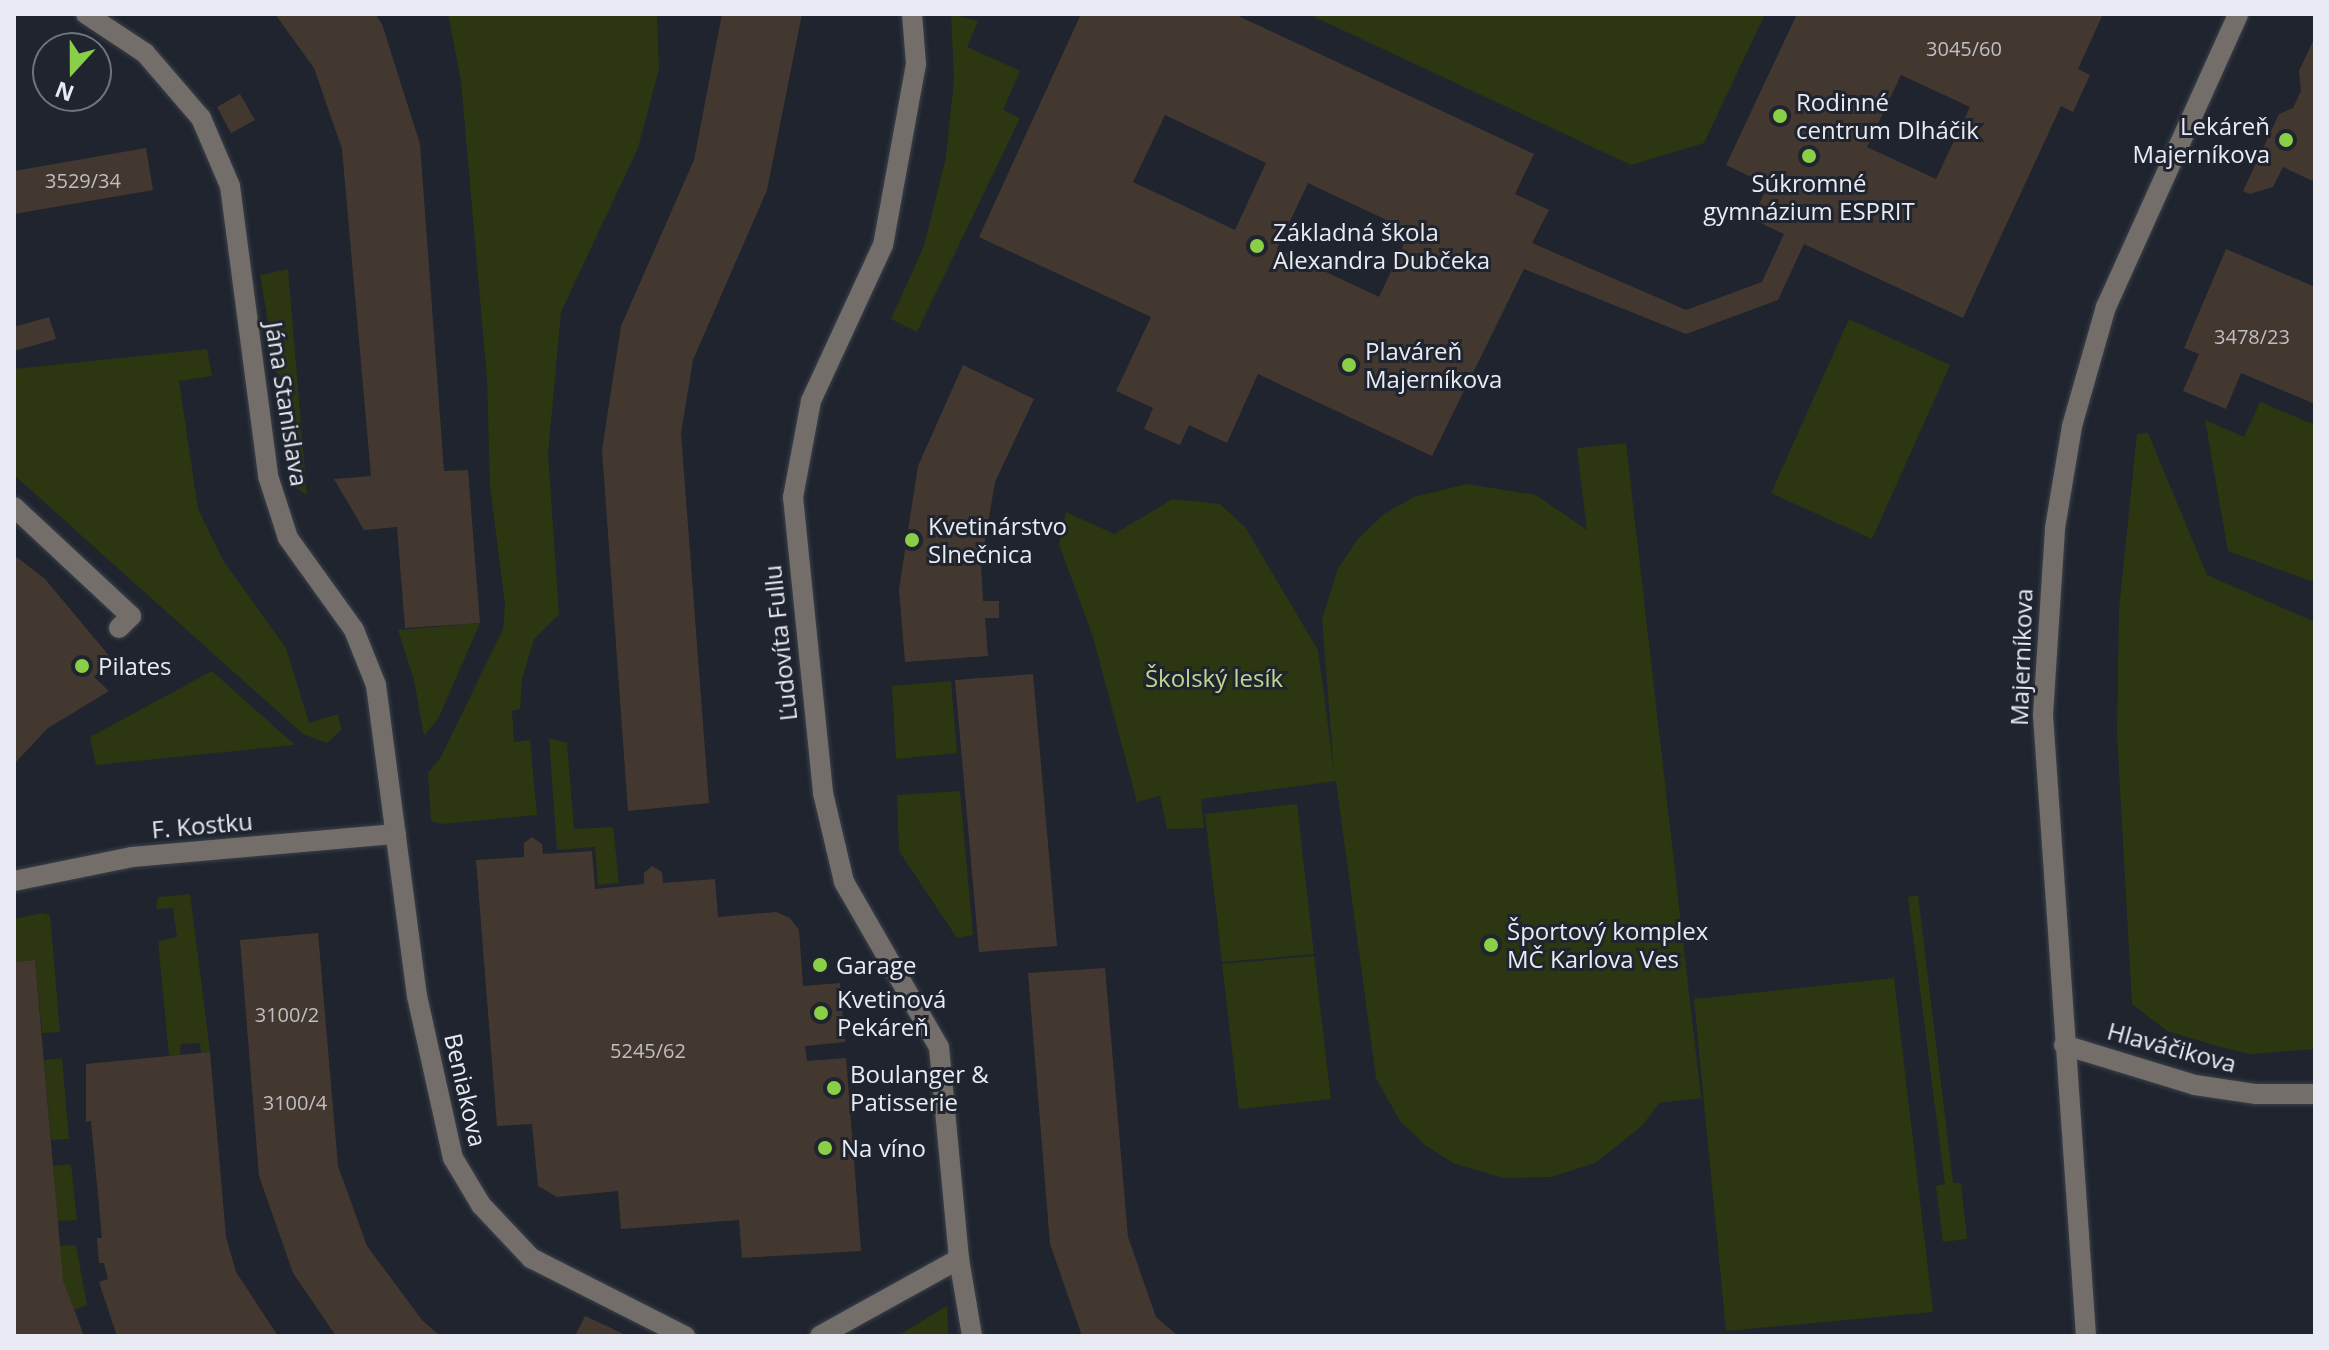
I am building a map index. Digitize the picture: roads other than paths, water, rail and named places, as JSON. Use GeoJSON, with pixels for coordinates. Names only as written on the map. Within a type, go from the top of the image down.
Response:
{"type":"FeatureCollection","features":[{"type":"Feature","properties":{"kind":"street","name":"Jána Stanislava"},"geometry":{"type":"LineString","coordinates":[[86,14],[145,53],[201,118],[230,186],[268,476],[288,538],[354,630],[376,685],[396,834]]}},
{"type":"Feature","properties":{"kind":"street","name":"Ľudovíta Fullu"},"geometry":{"type":"LineString","coordinates":[[912,14],[916,64],[883,245],[811,401],[793,497],[823,793],[844,882],[939,1047],[959,1259],[972,1336]]}},
{"type":"Feature","properties":{"kind":"street","name":"Majerníkova"},"geometry":{"type":"LineString","coordinates":[[2086,1336],[2043,715],[2046,621],[2065,463],[2106,307],[2238,14]]}},
{"type":"Feature","properties":{"kind":"street"},"geometry":{"type":"LineString","coordinates":[[14,507],[131,616],[119,628]]}},
{"type":"Feature","properties":{"kind":"street","name":"F. Kostku"},"geometry":{"type":"LineString","coordinates":[[14,881],[132,857],[396,834]]}},
{"type":"Feature","properties":{"kind":"street","name":"Beniakova"},"geometry":{"type":"LineString","coordinates":[[396,834],[417,996],[453,1158],[481,1205],[531,1258],[685,1336]]}},
{"type":"Feature","properties":{"kind":"street","name":"Hlaváčikova"},"geometry":{"type":"LineString","coordinates":[[2064,1045],[2195,1085],[2256,1094],[2315,1094]]}},
{"type":"Feature","properties":{"kind":"street"},"geometry":{"type":"LineString","coordinates":[[820,1336],[959,1259]]}},
{"type":"Feature","properties":{"kind":"place","name":"Rodinné centrum Dlháčik"},"geometry":{"type":"Point","coordinates":[1780,116]}},
{"type":"Feature","properties":{"kind":"place","name":"Lekáreň Majerníkova"},"geometry":{"type":"Point","coordinates":[2286,140]}},
{"type":"Feature","properties":{"kind":"place","name":"Súkromné gymnázium ESPRIT"},"geometry":{"type":"Point","coordinates":[1809,156]}},
{"type":"Feature","properties":{"kind":"place","name":"Základná škola Alexandra Dubčeka"},"geometry":{"type":"Point","coordinates":[1257,246]}},
{"type":"Feature","properties":{"kind":"place","name":"Plaváreň Majerníkova"},"geometry":{"type":"Point","coordinates":[1349,365]}},
{"type":"Feature","properties":{"kind":"place","name":"Kvetinárstvo Slnečnica"},"geometry":{"type":"Point","coordinates":[912,540]}},
{"type":"Feature","properties":{"kind":"place","name":"Pilates"},"geometry":{"type":"Point","coordinates":[82,666]}},
{"type":"Feature","properties":{"kind":"place","name":"Športový komplex MČ Karlova Ves"},"geometry":{"type":"Point","coordinates":[1491,945]}},
{"type":"Feature","properties":{"kind":"place","name":"Garage"},"geometry":{"type":"Point","coordinates":[820,965]}},
{"type":"Feature","properties":{"kind":"place","name":"Kvetinová Pekáreň"},"geometry":{"type":"Point","coordinates":[821,1013]}},
{"type":"Feature","properties":{"kind":"place","name":"Boulanger & Patisserie"},"geometry":{"type":"Point","coordinates":[834,1088]}},
{"type":"Feature","properties":{"kind":"place","name":"Na víno"},"geometry":{"type":"Point","coordinates":[825,1148]}},
{"type":"Feature","properties":{"kind":"park label","name":"Školský lesík"},"geometry":{"type":"Point","coordinates":[1214,678]}}]}
